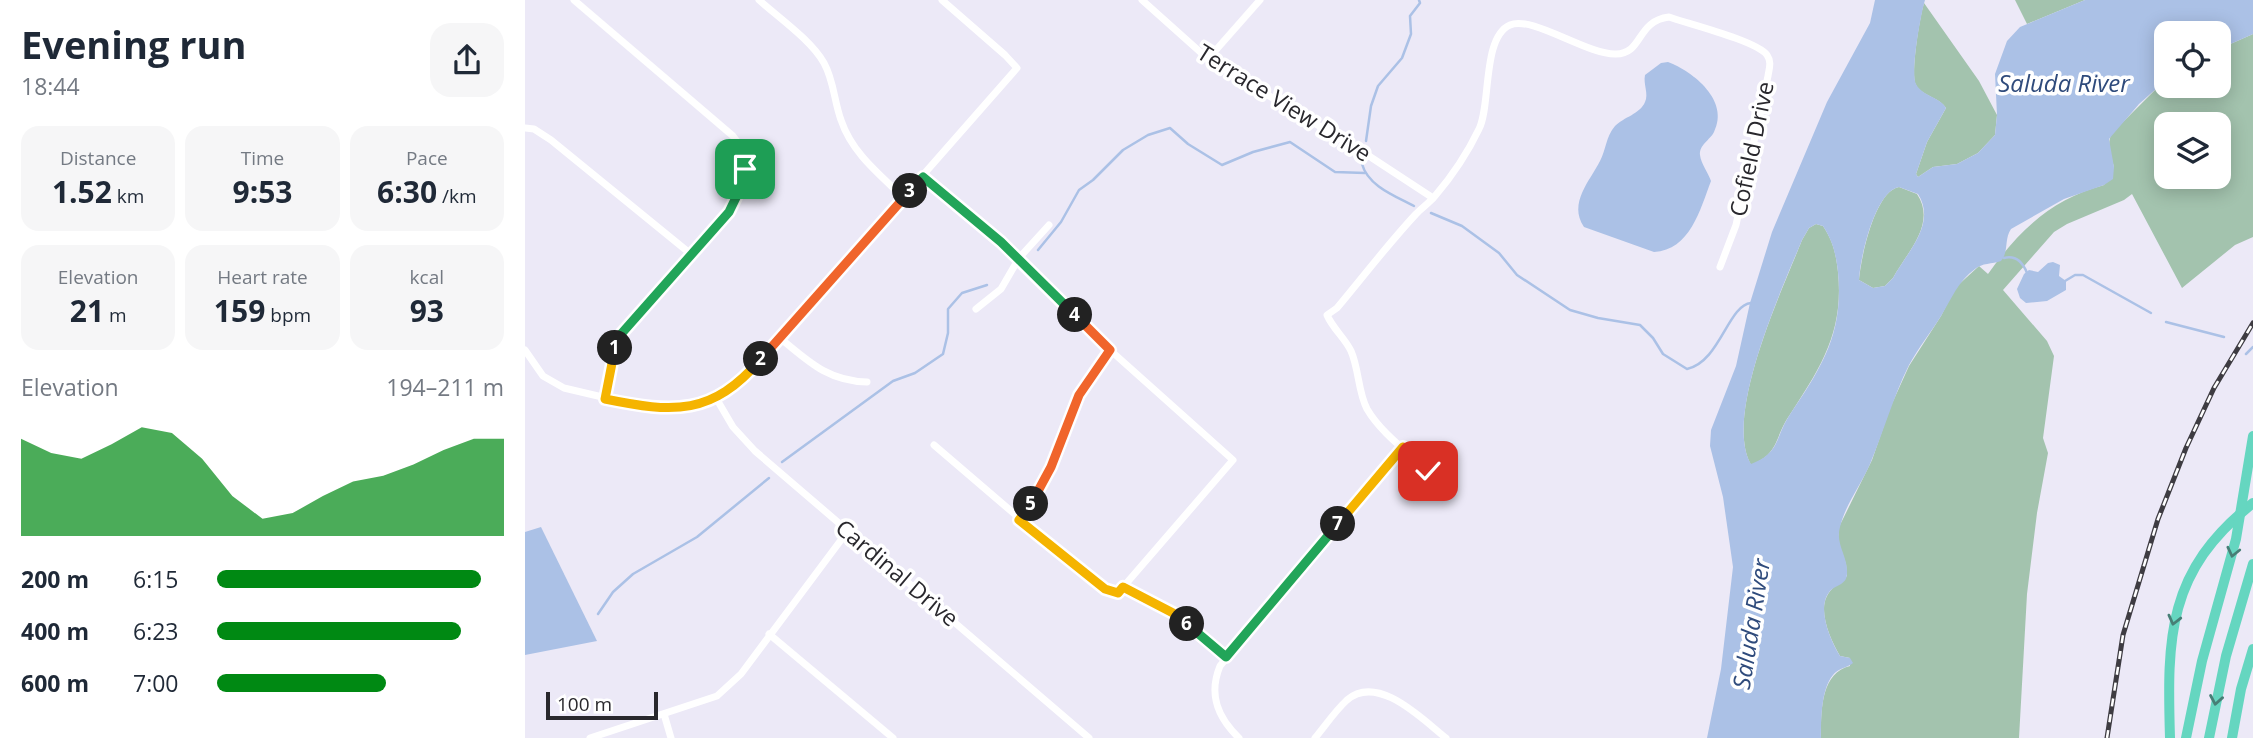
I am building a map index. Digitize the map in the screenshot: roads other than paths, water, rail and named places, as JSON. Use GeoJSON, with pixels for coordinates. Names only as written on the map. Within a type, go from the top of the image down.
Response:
{"type":"FeatureCollection","features":[{"type":"Feature","properties":{"kind":"highway"},"geometry":{"type":"LineString","coordinates":[[2186,738],[2202,661],[2236,539],[2253,436]]}},
{"type":"Feature","properties":{"kind":"highway"},"geometry":{"type":"LineString","coordinates":[[2170,738],[2168,659],[2171,629],[2179,603],[2190,577],[2216,538],[2253,503]]}},
{"type":"Feature","properties":{"kind":"highway"},"geometry":{"type":"LineString","coordinates":[[2209,738],[2226,656],[2253,564]]}},
{"type":"Feature","properties":{"kind":"highway"},"geometry":{"type":"LineString","coordinates":[[2232,738],[2241,689],[2253,649]]}},
{"type":"Feature","properties":{"kind":"street"},"geometry":{"type":"LineString","coordinates":[[574,0],[741,145],[745,169],[738,196],[715,230],[622,333],[610,367],[605,399]]}},
{"type":"Feature","properties":{"kind":"street"},"geometry":{"type":"LineString","coordinates":[[759,0],[824,62],[830,75],[840,117],[853,146],[865,162],[904,198]]}},
{"type":"Feature","properties":{"kind":"street"},"geometry":{"type":"LineString","coordinates":[[525,350],[535,368],[564,388],[649,408],[702,404],[743,380],[1017,68],[942,0]]}},
{"type":"Feature","properties":{"kind":"street","name":"Terrace View Drive"},"geometry":{"type":"LineString","coordinates":[[1142,0],[1207,59],[1369,156],[1433,198]]}},
{"type":"Feature","properties":{"kind":"street"},"geometry":{"type":"LineString","coordinates":[[1207,59],[1260,0]]}},
{"type":"Feature","properties":{"kind":"street","name":"Cofield Drive"},"geometry":{"type":"LineString","coordinates":[[1403,447],[1381,427],[1366,407],[1357,363],[1349,346],[1332,326],[1327,315],[1345,298],[1458,168],[1481,126],[1492,56],[1499,33],[1510,25],[1526,24],[1597,52],[1617,54],[1629,51],[1648,25],[1656,19],[1669,18],[1747,43],[1765,52],[1769,59],[1768,76],[1736,225],[1720,267]]}},
{"type":"Feature","properties":{"kind":"street"},"geometry":{"type":"LineString","coordinates":[[525,128],[534,129],[551,140],[692,255]]}},
{"type":"Feature","properties":{"kind":"street"},"geometry":{"type":"LineString","coordinates":[[923,177],[1019,258],[1110,350],[1233,460],[1118,593],[1105,589],[1019,520],[934,445]]}},
{"type":"Feature","properties":{"kind":"street"},"geometry":{"type":"LineString","coordinates":[[976,309],[1001,289],[1019,258],[1049,225]]}},
{"type":"Feature","properties":{"kind":"street"},"geometry":{"type":"LineString","coordinates":[[780,338],[811,364],[833,377],[867,382]]}},
{"type":"Feature","properties":{"kind":"street"},"geometry":{"type":"LineString","coordinates":[[1019,520],[1045,481],[1079,395],[1110,350]]}},
{"type":"Feature","properties":{"kind":"street","name":"Cardinal Drive"},"geometry":{"type":"LineString","coordinates":[[716,398],[745,442],[1089,738]]}},
{"type":"Feature","properties":{"kind":"street"},"geometry":{"type":"LineString","coordinates":[[1240,738],[1224,722],[1215,699],[1215,677],[1226,657],[1403,447],[1428,471]]}},
{"type":"Feature","properties":{"kind":"street"},"geometry":{"type":"LineString","coordinates":[[590,738],[706,700],[726,689],[847,532]]}},
{"type":"Feature","properties":{"kind":"street"},"geometry":{"type":"LineString","coordinates":[[1123,587],[1173,613],[1226,657]]}},
{"type":"Feature","properties":{"kind":"street"},"geometry":{"type":"LineString","coordinates":[[769,634],[893,738]]}},
{"type":"Feature","properties":{"kind":"street"},"geometry":{"type":"LineString","coordinates":[[1315,738],[1346,701],[1368,692],[1387,695],[1398,701],[1446,738]]}},
{"type":"Feature","properties":{"kind":"street"},"geometry":{"type":"LineString","coordinates":[[664,714],[671,738]]}},
{"type":"Feature","properties":{"kind":"water","name":"Saluda River"},"geometry":{"type":"Polygon","coordinates":[[[1875,0],[1925,0],[1914,68],[1916,84],[1946,108],[1927,142],[1916,174],[1918,177],[1933,167],[1957,164],[1978,153],[1995,135],[1995,74],[2007,41],[2020,27],[2085,0],[2253,0],[2253,34],[2231,44],[2231,21],[2154,21],[2154,91],[2109,139],[2114,167],[2113,179],[2104,185],[2064,199],[2011,229],[2001,261],[1978,267],[1964,279],[1913,358],[1898,389],[1870,464],[1840,527],[1839,539],[1847,577],[1830,591],[1826,598],[1824,614],[1832,641],[1840,656],[1850,658],[1853,663],[1837,671],[1826,688],[1821,738],[1707,738],[1721,669],[1733,567],[1723,497],[1710,446],[1711,430],[1736,366],[1750,303],[1772,232],[1827,102],[1870,23],[1875,0]],[[1899,187],[1890,191],[1883,200],[1870,227],[1859,280],[1873,288],[1885,286],[1893,278],[1922,227],[1923,205],[1918,194],[1899,187]],[[1816,224],[1809,228],[1802,240],[1758,353],[1744,416],[1744,443],[1751,464],[1767,455],[1776,444],[1789,416],[1821,365],[1834,331],[1838,313],[1838,272],[1832,243],[1823,226],[1816,224]]]}},
{"type":"Feature","properties":{"kind":"water"},"geometry":{"type":"Polygon","coordinates":[[[1668,62],[1688,73],[1707,89],[1717,109],[1718,121],[1714,132],[1700,151],[1711,181],[1698,216],[1677,244],[1654,252],[1584,227],[1578,209],[1582,192],[1600,161],[1612,130],[1639,110],[1645,102],[1645,75],[1661,63],[1668,62]]]}},
{"type":"Feature","properties":{"kind":"water"},"geometry":{"type":"Polygon","coordinates":[[[2053,262],[2060,265],[2059,276],[2066,281],[2066,290],[2047,301],[2026,303],[2020,298],[2017,289],[2024,274],[2029,270],[2038,272],[2053,262]]]}},
{"type":"Feature","properties":{"kind":"water"},"geometry":{"type":"Polygon","coordinates":[[[541,527],[597,641],[525,655],[525,532],[541,527]]]}},
{"type":"Feature","properties":{"kind":"waterway"},"geometry":{"type":"LineString","coordinates":[[1366,141],[1371,106],[1378,86],[1402,58],[1411,34],[1410,16],[1420,3],[1419,0]]}},
{"type":"Feature","properties":{"kind":"waterway"},"geometry":{"type":"LineString","coordinates":[[1038,250],[1061,222],[1079,190],[1123,150],[1148,135],[1170,128],[1188,144],[1222,165],[1253,152],[1290,142],[1335,172],[1365,173]]}},
{"type":"Feature","properties":{"kind":"waterway"},"geometry":{"type":"LineString","coordinates":[[1362,164],[1365,172],[1376,184],[1414,206]]}},
{"type":"Feature","properties":{"kind":"waterway"},"geometry":{"type":"LineString","coordinates":[[1431,213],[1462,226],[1499,253],[1517,275],[1570,310],[1640,325],[1653,338],[1663,354],[1687,369],[1708,356],[1736,313],[1751,303]]}},
{"type":"Feature","properties":{"kind":"waterway"},"geometry":{"type":"LineString","coordinates":[[2004,258],[2019,261],[2027,273]]}},
{"type":"Feature","properties":{"kind":"waterway"},"geometry":{"type":"LineString","coordinates":[[2065,281],[2075,275],[2083,275],[2151,313]]}},
{"type":"Feature","properties":{"kind":"waterway"},"geometry":{"type":"LineString","coordinates":[[782,462],[893,381],[915,373],[943,354],[948,333],[948,309],[962,293],[987,285]]}},
{"type":"Feature","properties":{"kind":"waterway"},"geometry":{"type":"LineString","coordinates":[[2166,322],[2224,337]]}},
{"type":"Feature","properties":{"kind":"waterway"},"geometry":{"type":"LineString","coordinates":[[2246,354],[2253,347]]}},
{"type":"Feature","properties":{"kind":"waterway"},"geometry":{"type":"LineString","coordinates":[[598,614],[613,592],[633,574],[697,537],[769,478]]}},
{"type":"Feature","properties":{"kind":"railway"},"geometry":{"type":"LineString","coordinates":[[2107,738],[2123,635],[2158,519],[2186,448],[2214,388],[2253,323]]}}]}
